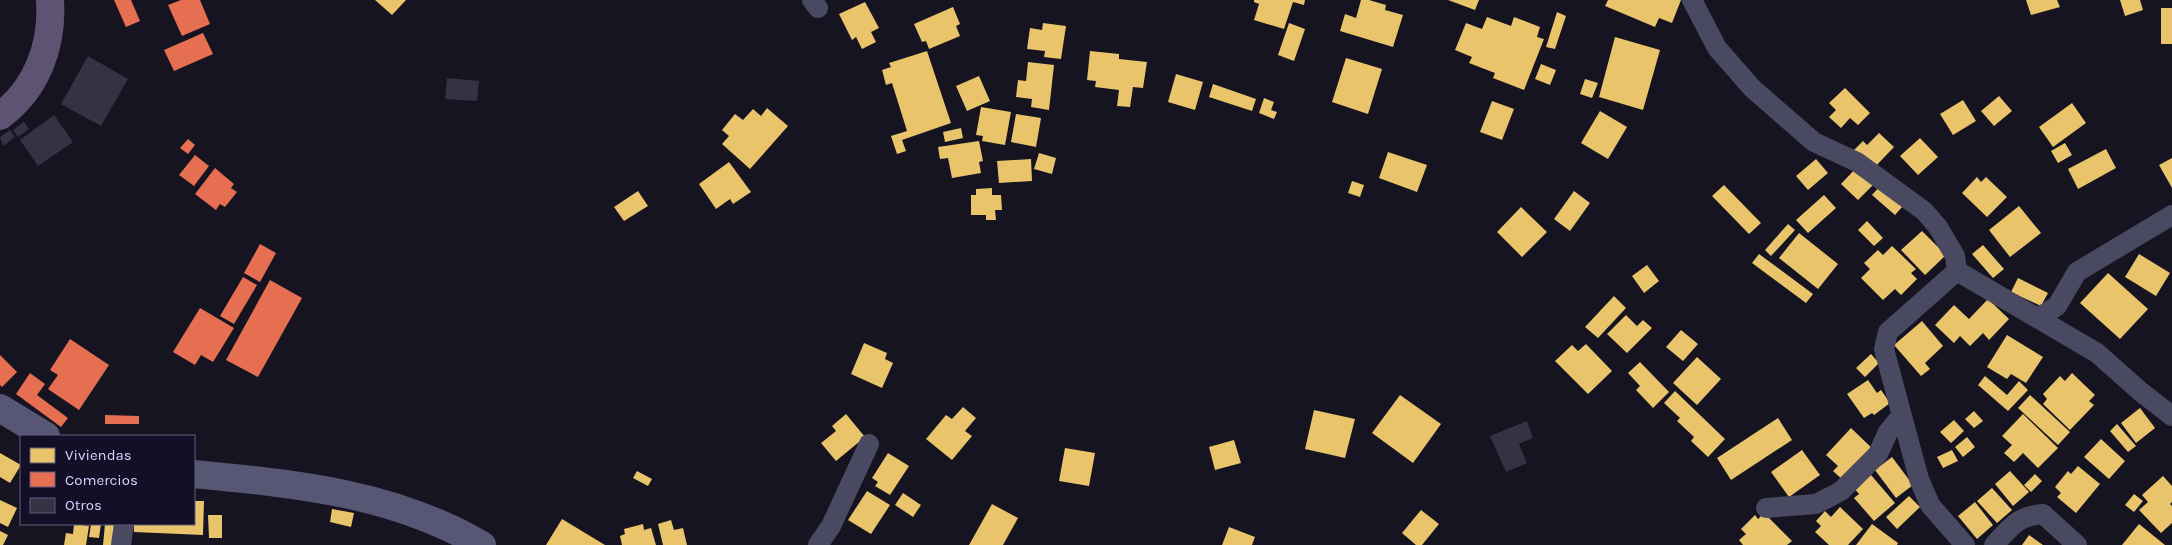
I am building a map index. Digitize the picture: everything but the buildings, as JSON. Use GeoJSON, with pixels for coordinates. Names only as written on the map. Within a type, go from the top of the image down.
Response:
{"type":"FeatureCollection","features":[{"type":"Feature","properties":{"kind":"main road"},"geometry":{"type":"LineString","coordinates":[[0,116],[22,96],[36,75],[48,39],[50,0]]}},
{"type":"Feature","properties":{"kind":"main road"},"geometry":{"type":"LineString","coordinates":[[0,408],[44,435]]}},
{"type":"Feature","properties":{"kind":"main road"},"geometry":{"type":"LineString","coordinates":[[195,474],[303,485],[368,499],[437,523],[482,545]]}},
{"type":"Feature","properties":{"kind":"street"},"geometry":{"type":"LineString","coordinates":[[1692,0],[1717,48],[1752,88],[1814,142],[1857,162],[1924,211],[1938,227],[1955,256],[1957,271]]}},
{"type":"Feature","properties":{"kind":"street"},"geometry":{"type":"LineString","coordinates":[[2038,318],[2057,306],[2077,272],[2172,215]]}},
{"type":"Feature","properties":{"kind":"street"},"geometry":{"type":"LineString","coordinates":[[1957,271],[2096,353],[2172,416]]}},
{"type":"Feature","properties":{"kind":"street"},"geometry":{"type":"LineString","coordinates":[[1957,271],[1888,332],[1884,349],[1919,479],[1930,505],[1965,545]]}},
{"type":"Feature","properties":{"kind":"street"},"geometry":{"type":"LineString","coordinates":[[1766,508],[1816,504],[1841,491],[1878,454],[1888,432],[1901,416]]}},
{"type":"Feature","properties":{"kind":"street"},"geometry":{"type":"LineString","coordinates":[[818,545],[831,526],[869,444]]}},
{"type":"Feature","properties":{"kind":"street"},"geometry":{"type":"LineString","coordinates":[[1994,545],[2014,524],[2028,515],[2043,514],[2077,545]]}},
{"type":"Feature","properties":{"kind":"street"},"geometry":{"type":"LineString","coordinates":[[121,545],[124,525]]}}]}
